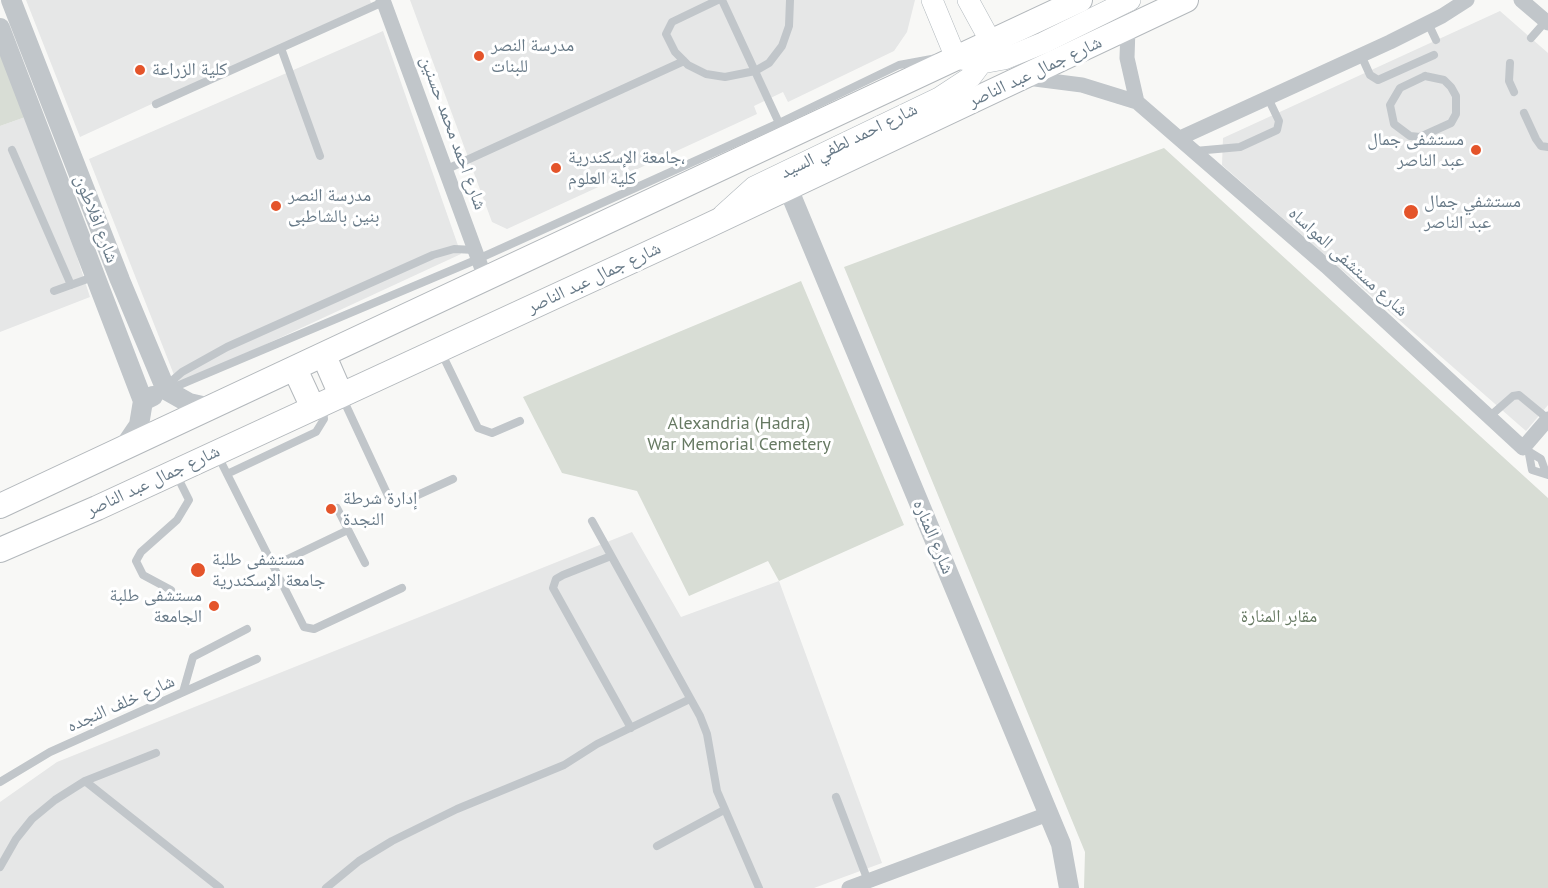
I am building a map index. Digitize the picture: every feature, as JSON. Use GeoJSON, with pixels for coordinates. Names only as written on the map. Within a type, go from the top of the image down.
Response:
{"type":"FeatureCollection","features":[{"type":"Feature","properties":{"kind":"main road"},"geometry":{"type":"LineString","coordinates":[[932,0],[956,58]]}},
{"type":"Feature","properties":{"kind":"main road"},"geometry":{"type":"LineString","coordinates":[[968,0],[987,53]]}},
{"type":"Feature","properties":{"kind":"main road"},"geometry":{"type":"LineString","coordinates":[[0,506],[324,356],[480,263],[956,58],[987,53],[1080,0]]}},
{"type":"Feature","properties":{"kind":"main road"},"geometry":{"type":"LineString","coordinates":[[987,53],[1004,59],[1043,43],[1130,0]]}},
{"type":"Feature","properties":{"kind":"main road","name":"شارع جمال عبد الناصر"},"geometry":{"type":"LineString","coordinates":[[0,550],[788,188],[1186,0]]}},
{"type":"Feature","properties":{"kind":"main road","name":"شارع احمد لطفي السيد"},"geometry":{"type":"LineString","coordinates":[[716,221],[754,187],[939,98],[971,77],[987,53]]}},
{"type":"Feature","properties":{"kind":"main road"},"geometry":{"type":"LineString","coordinates":[[324,356],[325,402]]}},
{"type":"Feature","properties":{"kind":"main road"},"geometry":{"type":"LineString","coordinates":[[295,369],[325,402]]}},
{"type":"Feature","properties":{"kind":"street","name":"شارع افلاطون"},"geometry":{"type":"LineString","coordinates":[[11,0],[120,280],[168,390]]}},
{"type":"Feature","properties":{"kind":"street"},"geometry":{"type":"LineString","coordinates":[[1180,138],[1428,23],[1467,0]]}},
{"type":"Feature","properties":{"kind":"street"},"geometry":{"type":"LineString","coordinates":[[1521,0],[1547,22]]}},
{"type":"Feature","properties":{"kind":"street","name":"شارع احمد محمد حسنين"},"geometry":{"type":"LineString","coordinates":[[383,1],[480,263]]}},
{"type":"Feature","properties":{"kind":"street","name":"شارع افلاطون"},"geometry":{"type":"LineString","coordinates":[[0,28],[143,401]]}},
{"type":"Feature","properties":{"kind":"street"},"geometry":{"type":"LineString","coordinates":[[1128,28],[1129,73],[1137,102]]}},
{"type":"Feature","properties":{"kind":"street","name":"شارع مستشفى المواساه"},"geometry":{"type":"LineString","coordinates":[[1024,78],[1082,85],[1137,102],[1326,266],[1526,451]]}},
{"type":"Feature","properties":{"kind":"street","name":"شارع المناره"},"geometry":{"type":"LineString","coordinates":[[788,188],[1061,844],[1069,888]]}},
{"type":"Feature","properties":{"kind":"street"},"geometry":{"type":"LineString","coordinates":[[67,202],[87,195]]}},
{"type":"Feature","properties":{"kind":"street"},"geometry":{"type":"LineString","coordinates":[[75,224],[95,216]]}},
{"type":"Feature","properties":{"kind":"street"},"geometry":{"type":"LineString","coordinates":[[98,283],[120,280]]}},
{"type":"Feature","properties":{"kind":"street"},"geometry":{"type":"LineString","coordinates":[[122,450],[139,425],[143,401],[168,390],[189,403],[211,408]]}},
{"type":"Feature","properties":{"kind":"street"},"geometry":{"type":"LineString","coordinates":[[1526,451],[1548,419]]}},
{"type":"Feature","properties":{"kind":"street"},"geometry":{"type":"LineString","coordinates":[[849,888],[1048,814]]}},
{"type":"Feature","properties":{"kind":"lane"},"geometry":{"type":"LineString","coordinates":[[779,123],[755,70],[720,0],[668,25],[666,34],[675,52],[684,61],[706,74],[725,77],[755,70],[769,63],[782,45],[789,26],[790,0]]}},
{"type":"Feature","properties":{"kind":"lane"},"geometry":{"type":"LineString","coordinates":[[156,104],[383,1]]}},
{"type":"Feature","properties":{"kind":"lane"},"geometry":{"type":"LineString","coordinates":[[1531,38],[1547,22]]}},
{"type":"Feature","properties":{"kind":"lane"},"geometry":{"type":"LineString","coordinates":[[1428,23],[1436,40]]}},
{"type":"Feature","properties":{"kind":"lane"},"geometry":{"type":"LineString","coordinates":[[281,48],[320,156]]}},
{"type":"Feature","properties":{"kind":"lane"},"geometry":{"type":"LineString","coordinates":[[1361,55],[1373,79],[1378,80],[1434,55]]}},
{"type":"Feature","properties":{"kind":"lane"},"geometry":{"type":"LineString","coordinates":[[168,390],[480,263],[899,65],[924,59],[956,58]]}},
{"type":"Feature","properties":{"kind":"lane"},"geometry":{"type":"LineString","coordinates":[[445,170],[684,61]]}},
{"type":"Feature","properties":{"kind":"lane"},"geometry":{"type":"LineString","coordinates":[[1510,63],[1509,81],[1514,92]]}},
{"type":"Feature","properties":{"kind":"lane"},"geometry":{"type":"LineString","coordinates":[[1406,68],[1413,82]]}},
{"type":"Feature","properties":{"kind":"lane"},"geometry":{"type":"LineString","coordinates":[[1425,76],[1435,77],[1451,87],[1457,105],[1451,123],[1420,137],[1401,131],[1394,124],[1390,105],[1400,88],[1413,82],[1425,76]]}},
{"type":"Feature","properties":{"kind":"lane"},"geometry":{"type":"LineString","coordinates":[[1194,151],[1240,147],[1277,130],[1280,121],[1268,98]]}},
{"type":"Feature","properties":{"kind":"lane"},"geometry":{"type":"LineString","coordinates":[[1524,112],[1536,139],[1541,146],[1548,147]]}},
{"type":"Feature","properties":{"kind":"lane"},"geometry":{"type":"LineString","coordinates":[[12,150],[71,285]]}},
{"type":"Feature","properties":{"kind":"lane"},"geometry":{"type":"LineString","coordinates":[[168,390],[174,379],[182,372],[227,347],[433,255],[454,249],[480,263]]}},
{"type":"Feature","properties":{"kind":"lane"},"geometry":{"type":"LineString","coordinates":[[54,291],[71,285],[98,283]]}},
{"type":"Feature","properties":{"kind":"lane"},"geometry":{"type":"LineString","coordinates":[[440,349],[478,428],[492,433],[520,421]]}},
{"type":"Feature","properties":{"kind":"lane"},"geometry":{"type":"LineString","coordinates":[[1489,417],[1513,396],[1519,395],[1548,419]]}},
{"type":"Feature","properties":{"kind":"lane"},"geometry":{"type":"LineString","coordinates":[[227,474],[316,432],[324,419],[325,402]]}},
{"type":"Feature","properties":{"kind":"lane"},"geometry":{"type":"LineString","coordinates":[[325,402],[391,502],[398,504],[453,479]]}},
{"type":"Feature","properties":{"kind":"lane","name":"شارع مستشفى المواساه"},"geometry":{"type":"LineString","coordinates":[[1526,451],[1544,463],[1547,474],[1539,474],[1532,470],[1526,451]]}},
{"type":"Feature","properties":{"kind":"lane"},"geometry":{"type":"LineString","coordinates":[[216,452],[304,627],[311,629],[402,588]]}},
{"type":"Feature","properties":{"kind":"lane"},"geometry":{"type":"LineString","coordinates":[[171,590],[143,575],[136,561],[141,552],[177,519],[189,500],[174,472]]}},
{"type":"Feature","properties":{"kind":"lane"},"geometry":{"type":"LineString","coordinates":[[337,508],[365,563]]}},
{"type":"Feature","properties":{"kind":"lane"},"geometry":{"type":"LineString","coordinates":[[592,521],[707,734],[712,771],[724,810],[759,888]]}},
{"type":"Feature","properties":{"kind":"lane"},"geometry":{"type":"LineString","coordinates":[[273,566],[348,530]]}},
{"type":"Feature","properties":{"kind":"lane"},"geometry":{"type":"LineString","coordinates":[[611,556],[563,574],[556,579],[553,588],[631,728]]}},
{"type":"Feature","properties":{"kind":"lane"},"geometry":{"type":"LineString","coordinates":[[183,692],[193,657],[247,629]]}},
{"type":"Feature","properties":{"kind":"lane","name":"شارع خلف النجده"},"geometry":{"type":"LineString","coordinates":[[0,782],[50,752],[257,658]]}},
{"type":"Feature","properties":{"kind":"lane"},"geometry":{"type":"LineString","coordinates":[[326,888],[360,861],[392,841],[457,809],[564,765],[597,744],[690,699]]}},
{"type":"Feature","properties":{"kind":"lane"},"geometry":{"type":"LineString","coordinates":[[0,867],[16,839],[32,819],[55,800],[85,781],[156,753]]}},
{"type":"Feature","properties":{"kind":"lane"},"geometry":{"type":"LineString","coordinates":[[85,781],[220,888]]}},
{"type":"Feature","properties":{"kind":"lane"},"geometry":{"type":"LineString","coordinates":[[836,797],[868,881]]}},
{"type":"Feature","properties":{"kind":"lane"},"geometry":{"type":"LineString","coordinates":[[657,846],[724,810]]}},
{"type":"Feature","properties":{"kind":"shaded area","name":"كلية الزراعة"},"geometry":{"type":"Polygon","coordinates":[[[26,0],[370,0],[371,3],[80,137],[26,0]]]}},
{"type":"Feature","properties":{"kind":"shaded area","name":"جامعة الإسكندرية، كلية العلوم"},"geometry":{"type":"Polygon","coordinates":[[[410,0],[915,0],[907,32],[894,51],[788,102],[783,92],[754,106],[757,114],[507,229],[492,222],[410,0]]]}},
{"type":"Feature","properties":{"kind":"shaded area","name":"مستشفي جمال عبد الناصر"},"geometry":{"type":"Polygon","coordinates":[[[1500,11],[1548,53],[1548,405],[1526,431],[1222,165],[1223,138],[1500,11]]]}},
{"type":"Feature","properties":{"kind":"shaded area","name":"مدرسة النصر بنين بالشاطبى"},"geometry":{"type":"Polygon","coordinates":[[[383,31],[461,254],[178,385],[89,159],[383,31]]]}},
{"type":"Feature","properties":{"kind":"shaded area"},"geometry":{"type":"Polygon","coordinates":[[[31,115],[90,297],[0,332],[0,126],[31,115]]]}},
{"type":"Feature","properties":{"kind":"shaded area"},"geometry":{"type":"Polygon","coordinates":[[[632,532],[681,617],[779,581],[882,863],[814,888],[0,888],[0,802],[57,762],[632,532]]]}},
{"type":"Feature","properties":{"kind":"green space"},"geometry":{"type":"Polygon","coordinates":[[[0,41],[31,115],[0,126],[0,41]]]}},
{"type":"Feature","properties":{"kind":"green space","name":"مقابر المنارة"},"geometry":{"type":"Polygon","coordinates":[[[1164,148],[1548,498],[1548,888],[1084,888],[1085,852],[844,267],[1164,148]]]}},
{"type":"Feature","properties":{"kind":"green space","name":"Alexandria (Hadra) War Memorial Cemetery"},"geometry":{"type":"Polygon","coordinates":[[[801,281],[904,525],[779,581],[768,561],[689,596],[637,491],[562,473],[523,397],[801,281]]]}},
{"type":"Feature","properties":{"kind":"place","name":"مدرسة النصر للبنات"},"geometry":{"type":"Point","coordinates":[479,56]}},
{"type":"Feature","properties":{"kind":"place","name":"كلية الزراعة"},"geometry":{"type":"Point","coordinates":[140,70]}},
{"type":"Feature","properties":{"kind":"place","name":"مستشفى جمال عبد الناصر"},"geometry":{"type":"Point","coordinates":[1476,150]}},
{"type":"Feature","properties":{"kind":"place","name":"جامعة الإسكندرية، كلية العلوم"},"geometry":{"type":"Point","coordinates":[556,168]}},
{"type":"Feature","properties":{"kind":"place","name":"مدرسة النصر بنين بالشاطبى"},"geometry":{"type":"Point","coordinates":[276,206]}},
{"type":"Feature","properties":{"kind":"place","name":"مستشفي جمال عبد الناصر"},"geometry":{"type":"Point","coordinates":[1411,212]}},
{"type":"Feature","properties":{"kind":"place","name":"إدارة شرطة النجدة"},"geometry":{"type":"Point","coordinates":[331,509]}},
{"type":"Feature","properties":{"kind":"place","name":"مستشفى طلبة جامعة الإسكندرية"},"geometry":{"type":"Point","coordinates":[198,570]}},
{"type":"Feature","properties":{"kind":"place","name":"مستشفى طلبة الجامعة"},"geometry":{"type":"Point","coordinates":[214,606]}}]}
